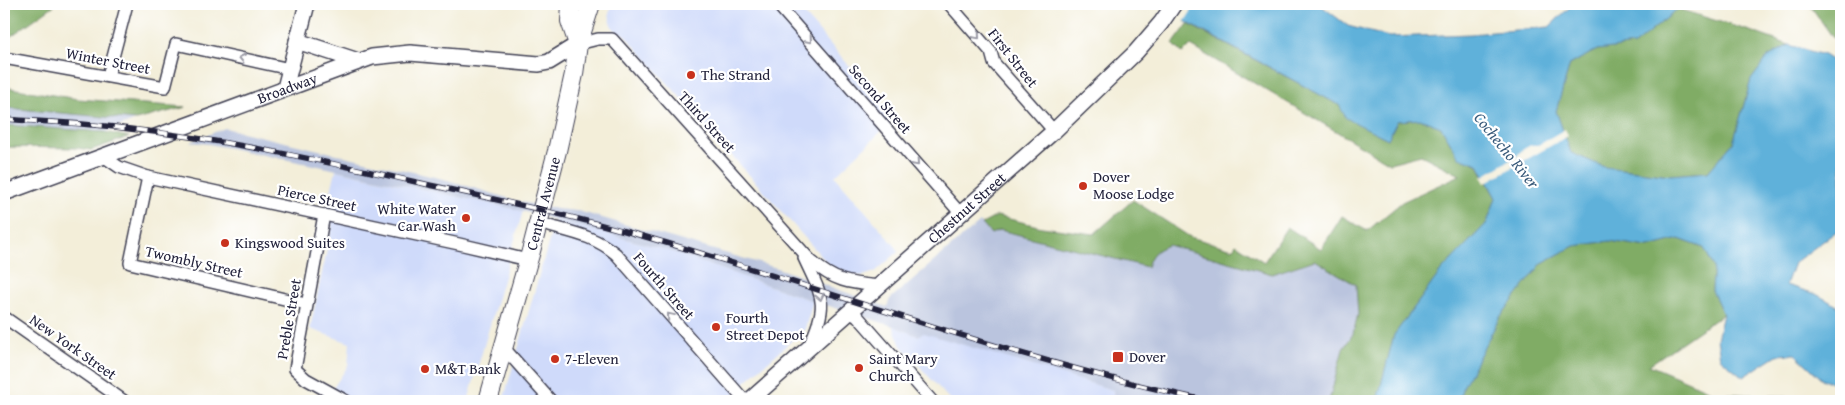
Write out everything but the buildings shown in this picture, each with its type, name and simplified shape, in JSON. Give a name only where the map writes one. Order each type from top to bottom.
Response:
[{"type":"main road","points":[[571,4],[570,22],[578,44]]},
{"type":"main road","name":"Central Avenue","points":[[488,401],[539,223],[574,74],[578,44],[591,4]]},
{"type":"street","points":[[108,76],[127,4]]},
{"type":"street","points":[[285,88],[307,4]]},
{"type":"street","name":"Second Street","points":[[777,4],[961,214]]},
{"type":"street","name":"First Street","points":[[948,4],[991,52],[994,62],[1054,131]]},
{"type":"street","name":"Chestnut Street","points":[[749,401],[1054,131],[1136,52],[1161,23],[1174,4]]},
{"type":"street","name":"Third Street","points":[[578,44],[598,39],[612,39],[801,252],[820,269],[835,278],[849,283],[879,286]]},
{"type":"street","points":[[297,41],[358,61]]},
{"type":"street","name":"Winter Street","points":[[4,58],[165,88],[176,44],[290,68]]},
{"type":"street","name":"Broadway","points":[[4,193],[358,61],[386,54],[410,53],[539,64],[549,62],[578,44]]},
{"type":"street","name":"Pierce Street","points":[[103,156],[119,167],[148,178],[528,260]]},
{"type":"street","name":"Twombly Street","points":[[148,178],[130,263],[306,304]]},
{"type":"street","name":"Preble Street","points":[[324,215],[295,369],[306,379],[346,401]]},
{"type":"street","name":"Fourth Street","points":[[539,223],[591,237],[603,244],[632,270],[745,401]]},
{"type":"street","name":"Third Street","points":[[801,252],[820,291],[822,300],[819,324],[806,351]]},
{"type":"street","points":[[852,310],[932,401]]},
{"type":"street","name":"New York Street","points":[[4,317],[124,401]]},
{"type":"street","points":[[504,347],[551,401]]},
{"type":"shaded area","points":[[613,4],[795,4],[895,118],[835,176],[897,248],[898,252],[875,272],[863,276],[841,273],[829,265],[623,33],[619,35],[611,25],[609,13]]},
{"type":"shaded area","points":[[4,107],[136,120],[105,132],[4,125]]},
{"type":"shaded area","points":[[225,128],[447,180],[521,202],[578,211],[777,268],[887,307],[890,299],[980,222],[991,234],[1000,230],[1147,267],[1151,256],[1157,249],[1168,245],[1272,274],[1315,260],[1356,285],[1358,314],[1353,334],[1343,349],[1329,401],[1114,401],[1113,390],[924,333],[918,336],[664,249],[510,208],[323,167],[209,144],[190,142]]},
{"type":"shaded area","points":[[336,170],[523,211],[468,401],[328,401],[333,388],[348,366],[350,343],[310,329],[332,226],[327,208]]},
{"type":"shaded area","points":[[555,220],[664,249],[813,301],[805,329],[746,381],[728,401],[503,401]]},
{"type":"shaded area","points":[[893,326],[918,336],[924,332],[1113,390],[1114,401],[951,401],[901,346]]},
{"type":"green space","points":[[4,4],[56,4],[4,41]]},
{"type":"green space","points":[[1809,4],[1841,4],[1841,49]]},
{"type":"green space","points":[[1678,9],[1789,45],[1768,57],[1751,80],[1733,143],[1708,172],[1670,175],[1604,167],[1571,153],[1556,111],[1570,64],[1597,50],[1634,45]]},
{"type":"green space","points":[[1188,24],[1339,105],[1347,118],[1388,139],[1397,121],[1420,119],[1441,127],[1459,157],[1477,164],[1496,198],[1487,223],[1441,271],[1394,335],[1377,401],[1329,401],[1343,349],[1353,334],[1358,314],[1356,285],[1315,260],[1272,274],[1168,245],[1154,253],[1147,267],[1000,230],[991,234],[982,224],[997,216],[1042,227],[1094,234],[1133,200],[1190,237],[1233,249],[1236,244],[1264,262],[1287,227],[1321,249],[1342,216],[1367,231],[1402,202],[1460,175],[1421,155],[1390,163],[1191,46],[1182,53],[1173,44]]},
{"type":"green space","points":[[4,87],[78,99],[186,107],[136,120],[8,108],[4,107]]},
{"type":"green space","points":[[4,125],[105,132],[129,137],[91,150],[77,148],[4,147]]},
{"type":"green space","points":[[1679,239],[1704,248],[1714,267],[1712,290],[1723,314],[1649,365],[1715,393],[1841,399],[1841,401],[1459,401],[1462,389],[1500,317],[1542,263],[1574,246],[1610,241],[1648,247]]},
{"type":"water","name":"Cochecho River","points":[[1153,4],[1319,4],[1348,26],[1389,37],[1471,34],[1549,27],[1573,4],[1676,4],[1678,9],[1634,45],[1597,50],[1570,64],[1556,111],[1571,153],[1604,167],[1670,175],[1708,172],[1733,143],[1751,80],[1768,57],[1789,45],[1824,55],[1841,66],[1841,228],[1794,263],[1786,285],[1816,294],[1841,308],[1841,384],[1823,380],[1795,354],[1777,355],[1743,377],[1720,358],[1717,339],[1723,314],[1712,290],[1714,267],[1704,248],[1679,239],[1648,247],[1610,241],[1574,246],[1542,263],[1500,317],[1462,389],[1459,401],[1377,401],[1394,335],[1441,271],[1487,223],[1496,198],[1478,164],[1459,157],[1441,127],[1420,119],[1397,121],[1388,139],[1346,118],[1339,105]]},
{"type":"pier","points":[[1157,4],[1196,4],[1183,24],[1154,7]]},
{"type":"pier","points":[[1565,129],[1568,136],[1485,183],[1482,177],[1517,156],[1522,150],[1531,145],[1538,145]]},
{"type":"railway","points":[[4,119],[107,126],[233,144],[343,166],[531,208],[646,237],[1066,366],[1137,385],[1209,401]]},
{"type":"place","name":"The Strand","points":[[691,75]]},
{"type":"place","name":"Dover Moose Lodge","points":[[1083,186]]},
{"type":"place","name":"White Water Car Wash","points":[[466,218]]},
{"type":"place","name":"Kingswood Suites","points":[[225,243]]},
{"type":"place","name":"Fourth Street Depot","points":[[716,327]]},
{"type":"place","name":"Dover","points":[[1118,357]]},
{"type":"place","name":"7-Eleven","points":[[555,359]]},
{"type":"place","name":"Saint Mary Church","points":[[859,368]]},
{"type":"place","name":"M&T Bank","points":[[425,369]]}]
